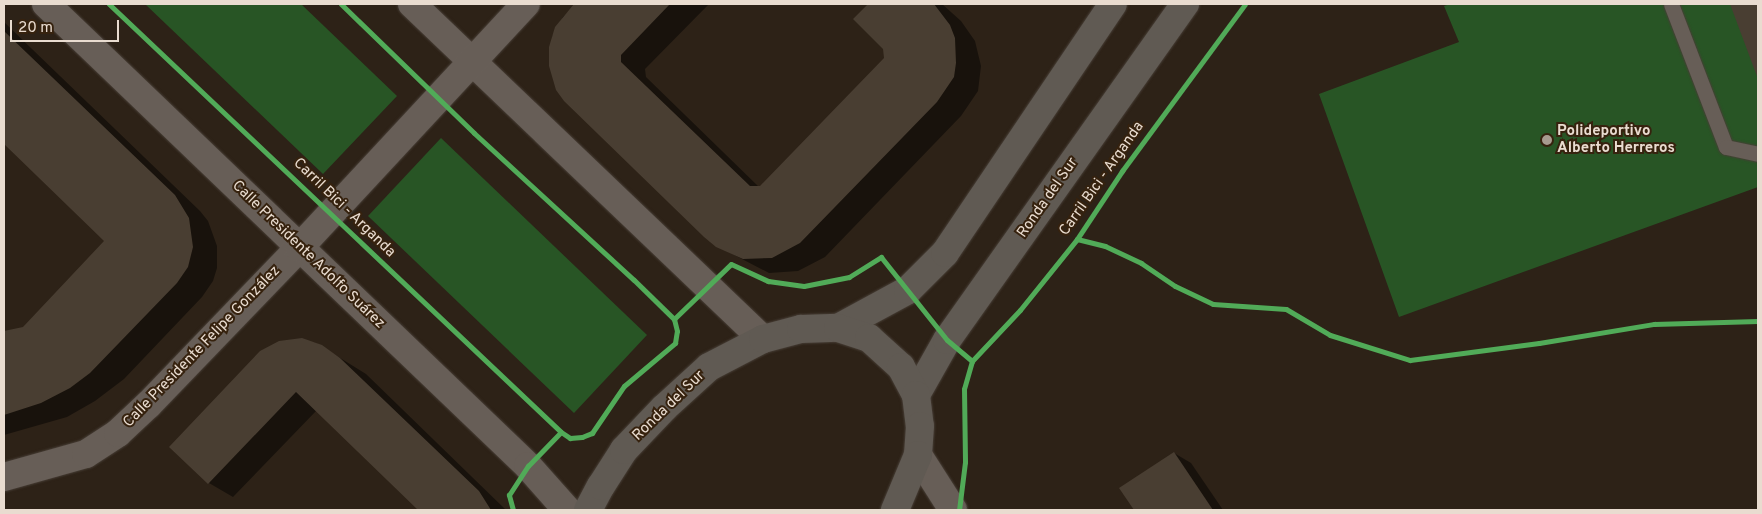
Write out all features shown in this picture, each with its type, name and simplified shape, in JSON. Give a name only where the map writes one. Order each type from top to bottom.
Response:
[{"type":"main road","name":"Ronda del Sur","points":[[838,328],[908,290],[945,253],[1113,4]]},
{"type":"main road","name":"Ronda del Sur","points":[[916,395],[947,340],[1185,4]]},
{"type":"main road","name":"Ronda del Sur","points":[[588,510],[624,450],[664,408],[709,367],[763,339],[801,329],[838,328],[869,338],[901,367],[916,395],[920,426],[918,455],[895,510]]},
{"type":"street","name":"Calle Presidente Adolfo Suárez","points":[[46,4],[528,466],[567,510]]},
{"type":"street","points":[[412,4],[763,339]]},
{"type":"street","name":"Calle Presidente Felipe González","points":[[4,477],[86,454],[118,433],[150,404],[300,248],[526,4]]},
{"type":"street","points":[[918,455],[953,510]]},
{"type":"lane","points":[[1671,4],[1726,147],[1758,154]]},
{"type":"green space","points":[[145,4],[301,4],[397,96],[323,174]]},
{"type":"green space","name":"Polideportivo Alberto Herreros","points":[[1450,4],[1758,4],[1758,187],[1399,317],[1319,94],[1459,42],[1444,6]]},
{"type":"green space","points":[[441,138],[647,335],[574,413],[368,216]]},
{"type":"building","points":[[574,4],[670,4],[621,55],[621,62],[750,186],[760,186],[884,58],[883,49],[853,19],[868,4],[934,4],[950,25],[955,38],[956,63],[954,77],[937,102],[800,243],[772,258],[743,259],[716,247],[704,237],[564,101],[556,90],[549,66],[549,47],[555,27]]},
{"type":"building","points":[[1730,4],[1758,4],[1758,79]]},
{"type":"building","points":[[4,31],[175,195],[189,218],[193,247],[188,267],[177,283],[90,373],[70,388],[41,403],[4,415],[4,331],[23,327],[104,241],[4,144]]},
{"type":"building","points":[[302,338],[322,345],[340,358],[479,491],[491,510],[418,510],[296,392],[208,484],[169,447],[260,351],[279,341]]},
{"type":"building","points":[[1174,452],[1213,510],[1134,510],[1119,488]]},
{"type":"cycle path","name":"Carril Bici - Arganda","points":[[109,4],[561,432]]},
{"type":"cycle path","points":[[341,4],[474,133],[674,319]]},
{"type":"cycle path","name":"Carril Bici - Arganda","points":[[972,361],[1020,310],[1077,239],[1122,171],[1245,4]]},
{"type":"cycle path","name":"Carril Bici - Arganda","points":[[1077,239],[1105,246],[1141,263],[1175,286],[1213,304],[1286,309],[1330,335],[1410,360],[1539,343],[1654,324],[1758,321]]},
{"type":"cycle path","points":[[513,510],[509,495],[528,466],[561,432],[570,438],[582,437],[592,433],[624,386],[675,343],[677,331],[674,319],[731,264],[768,281],[804,286],[849,277],[881,257],[947,340],[972,361],[964,389],[965,462],[959,510]]},
{"type":"place","name":"Polideportivo Alberto Herreros","points":[[1547,140]]}]
